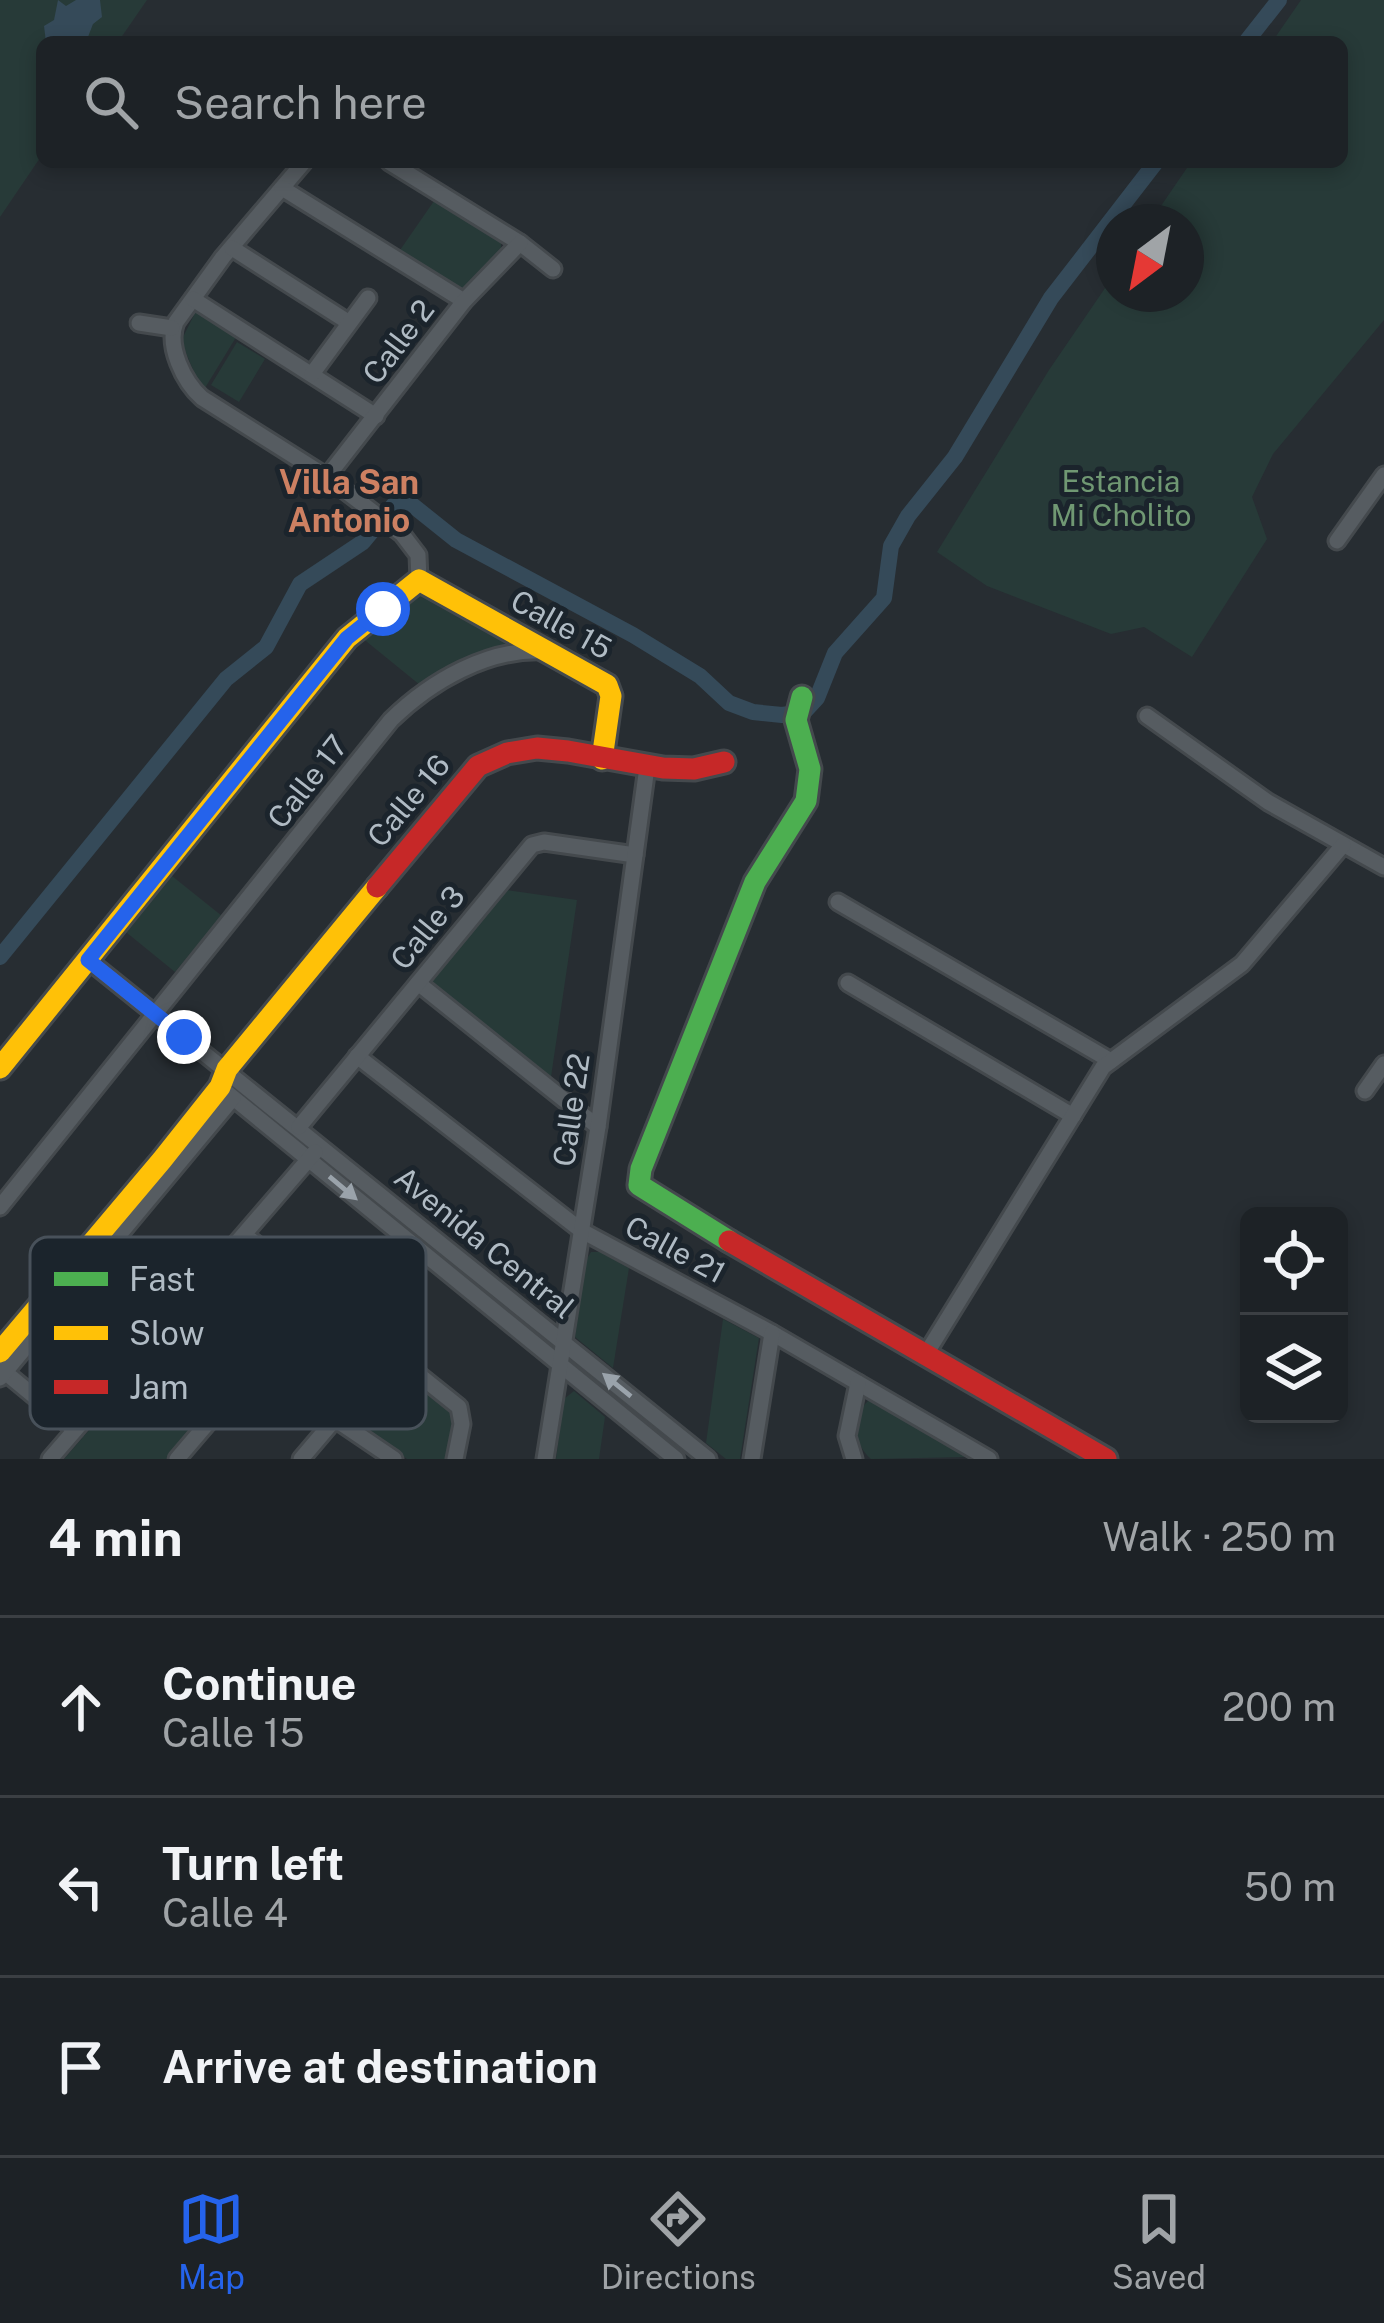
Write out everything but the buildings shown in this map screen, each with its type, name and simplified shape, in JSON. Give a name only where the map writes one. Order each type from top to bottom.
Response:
[{"type":"street","points":[[0,1068],[347,638],[419,580],[416,549],[327,478],[191,388],[174,346],[172,328],[299,168]]},
{"type":"street","points":[[399,168],[553,269]]},
{"type":"street","points":[[282,188],[464,301]]},
{"type":"street","name":"Calle 2","points":[[327,478],[464,301],[520,244]]},
{"type":"street","points":[[232,248],[348,322]]},
{"type":"street","points":[[312,374],[368,298]]},
{"type":"street","points":[[193,299],[376,416]]},
{"type":"street","points":[[139,323],[172,328]]},
{"type":"street","points":[[1337,541],[1384,475]]},
{"type":"street","name":"Calle 15","points":[[419,580],[609,688],[602,759]]},
{"type":"street","name":"Calle 17","points":[[0,1207],[401,710],[442,680],[475,665],[524,652],[548,652]]},
{"type":"street","points":[[798,707],[797,729],[810,752],[811,788],[800,816],[761,870],[719,965],[641,1169],[640,1185],[653,1197],[1106,1459]]},
{"type":"street","points":[[1147,716],[1268,802],[1384,867]]},
{"type":"street","name":"Calle 16","points":[[105,1237],[478,766],[522,749],[647,767],[695,769],[724,762]]},
{"type":"street","name":"Calle 22","points":[[545,1459],[598,1126],[647,767]]},
{"type":"street","name":"Calle 3","points":[[299,1127],[538,842],[635,855]]},
{"type":"street","points":[[926,1354],[1072,1116],[1111,1061],[1242,964],[1343,845]]},
{"type":"street","points":[[838,902],[1111,1061]]},
{"type":"street","points":[[88,960],[157,1015],[227,1084]]},
{"type":"street","points":[[418,983],[598,1126]]},
{"type":"street","points":[[848,983],[1072,1116]]},
{"type":"street","name":"Calle 21","points":[[358,1056],[582,1231],[772,1333],[988,1459]]},
{"type":"street","points":[[1365,1091],[1384,1064]]},
{"type":"street","name":"Avenida Central","points":[[227,1084],[299,1127],[708,1459]]},
{"type":"street","name":"Avenida Central","points":[[227,1084],[404,1237]]},
{"type":"street","points":[[246,1236],[321,1145]]},
{"type":"street","name":"Avenida Central","points":[[426,1255],[676,1459]]},
{"type":"street","name":"Calle 16","points":[[1,1368],[30,1332]]},
{"type":"street","points":[[752,1459],[772,1333]]},
{"type":"street","points":[[1,1368],[30,1392]]},
{"type":"street","points":[[426,1380],[459,1407],[463,1417],[455,1459]]},
{"type":"street","points":[[854,1459],[847,1436],[858,1383]]},
{"type":"street","points":[[177,1459],[203,1429]]},
{"type":"street","points":[[301,1459],[326,1429]]},
{"type":"street","points":[[350,1429],[394,1459]]},
{"type":"street","points":[[50,1459],[76,1430]]},
{"type":"green space","points":[[0,0],[147,0],[122,36],[36,36],[36,164],[0,217]]},
{"type":"green space","name":"Estancia Mi Cholito","points":[[1301,0],[1384,0],[1384,320],[1273,454],[1252,497],[1267,539],[1192,657],[1144,627],[1111,634],[987,586],[937,552],[1096,301],[1096,312],[1204,312],[1204,204],[1162,204],[1187,168],[1348,168],[1348,36],[1276,36]]},
{"type":"green space","points":[[434,201],[501,243],[501,250],[465,288],[458,290],[398,253]]},
{"type":"green space","points":[[197,309],[238,334],[205,388],[181,341]]},
{"type":"green space","points":[[237,342],[265,359],[239,402],[211,385]]},
{"type":"green space","points":[[422,589],[506,640],[504,647],[444,670],[420,685],[361,637]]},
{"type":"green space","points":[[167,872],[222,916],[175,972],[121,928]]},
{"type":"green space","points":[[506,890],[577,900],[551,1077],[431,981]]},
{"type":"green space","points":[[591,1252],[629,1268],[613,1368],[575,1337]]},
{"type":"green space","points":[[723,1319],[759,1338],[740,1459],[726,1459],[706,1443]]},
{"type":"green space","points":[[426,1387],[457,1411],[450,1459],[407,1459],[363,1429],[426,1429]]},
{"type":"green space","points":[[574,1391],[605,1417],[599,1459],[556,1459],[564,1399]]},
{"type":"green space","points":[[869,1400],[967,1457],[871,1459],[856,1430],[859,1414]]},
{"type":"green space","points":[[90,1429],[192,1429],[166,1459],[64,1459]]},
{"type":"water","points":[[58,0],[66,6],[76,0],[100,0],[102,17],[88,36],[45,36],[44,26],[54,20]]},
{"type":"waterway","points":[[1251,36],[1279,0]]},
{"type":"waterway","points":[[0,957],[226,679],[266,647],[300,584],[363,542],[396,502],[411,504],[456,540],[633,635],[700,676],[729,703],[753,712],[804,712],[817,698],[835,653],[884,598],[891,546],[908,516],[955,457],[1051,298],[1151,168]]},
{"type":"traffic: fast","points":[[729,1241],[639,1185],[641,1169],[755,882],[806,801],[810,769],[796,720],[802,697]]},
{"type":"traffic: slow","points":[[0,1068],[347,638],[419,580],[607,685],[611,696],[602,759]]},
{"type":"traffic: slow","points":[[97,1237],[377,887]]},
{"type":"traffic: slow","points":[[0,1352],[30,1316]]},
{"type":"traffic: jam","points":[[377,887],[478,766],[507,753],[537,748],[663,768],[694,769],[724,762]]},
{"type":"traffic: jam","points":[[729,1241],[1106,1459]]},
{"type":"district","name":"Villa San Antonio","points":[[349,501]]},
{"type":"route","points":[[184,1037],[88,960],[347,638],[383,609]]}]
